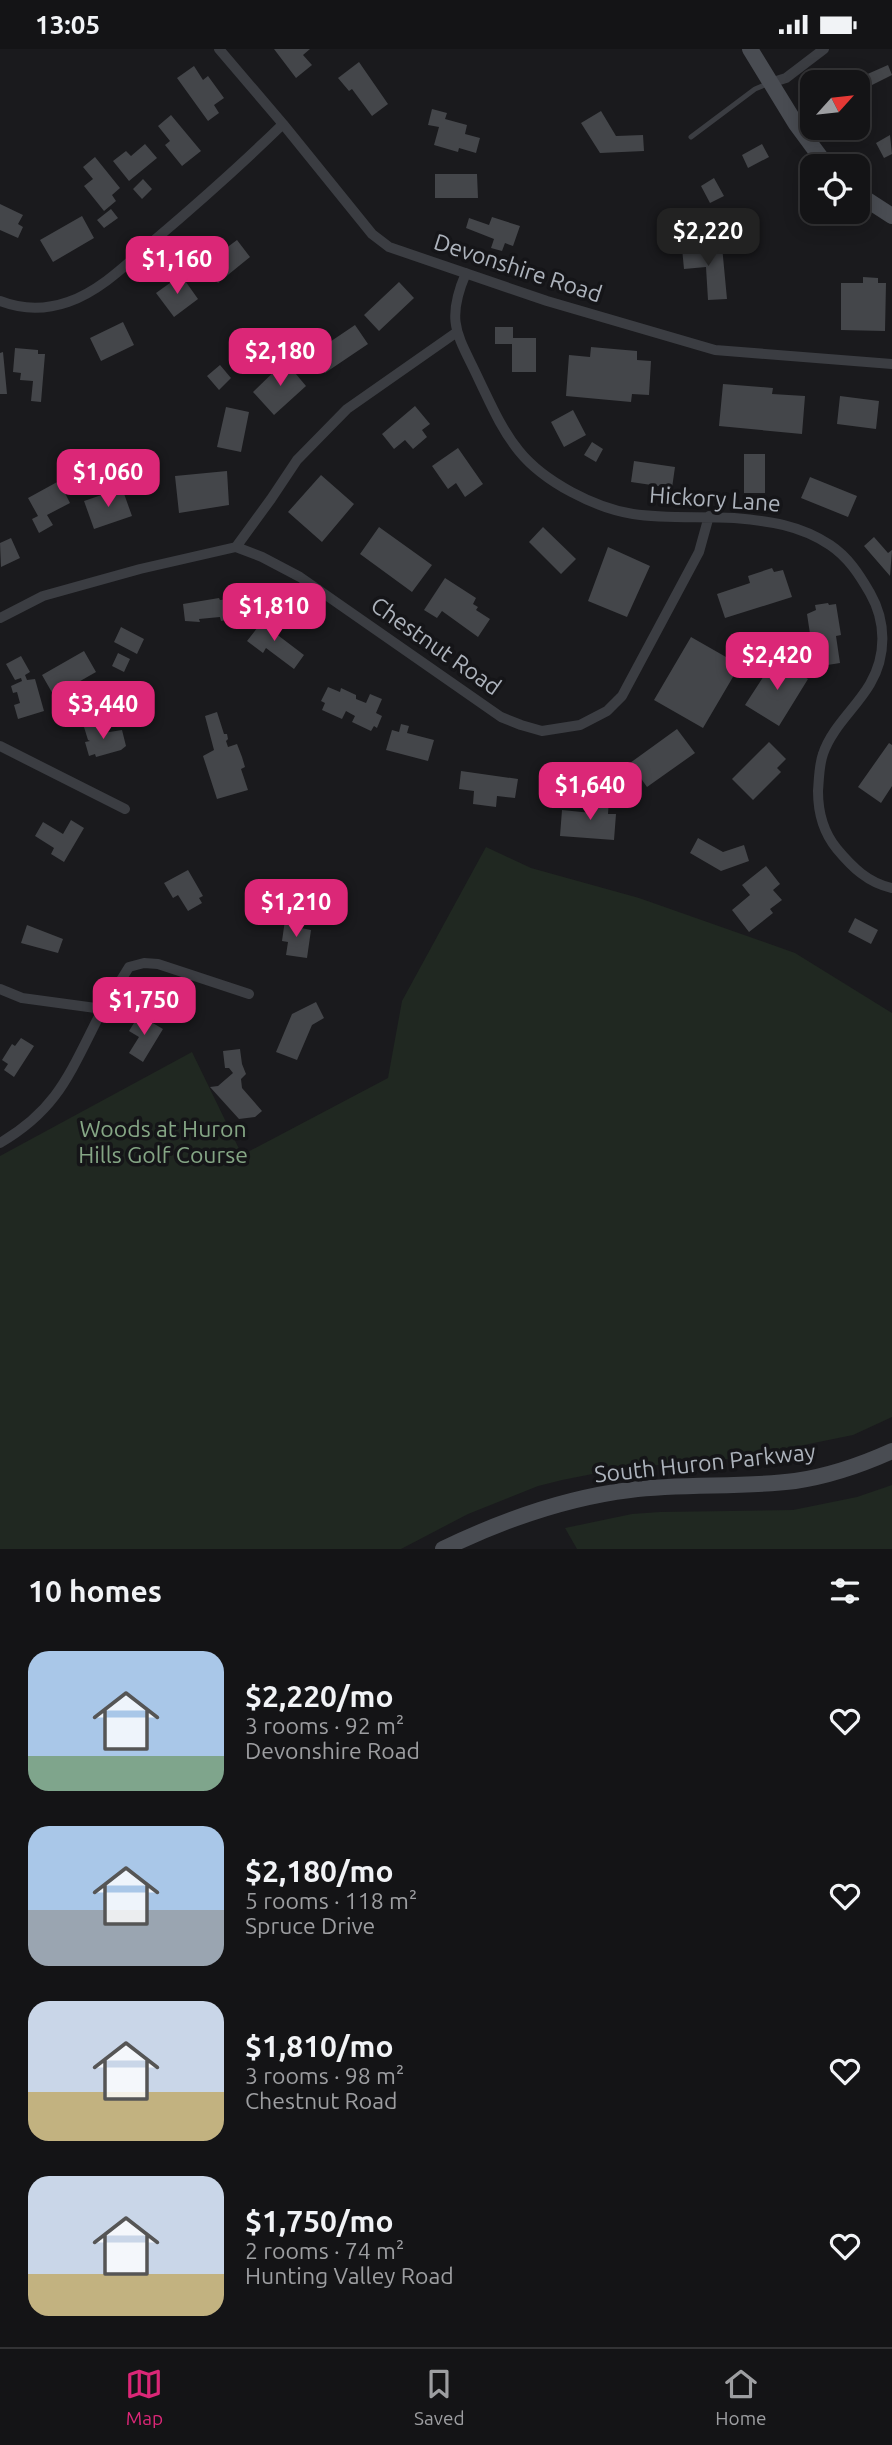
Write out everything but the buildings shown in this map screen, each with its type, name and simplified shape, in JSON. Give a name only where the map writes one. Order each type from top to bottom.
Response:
[{"type":"main road","points":[[750,49],[796,124],[818,154]]},
{"type":"main road","points":[[870,202],[892,216]]},
{"type":"main road","name":"South Huron Parkway","points":[[443,1549],[499,1524],[580,1498],[645,1488],[797,1481],[854,1466],[892,1451]]},
{"type":"street","name":"Devonshire Road","points":[[219,49],[284,124],[364,224],[389,247],[547,301],[715,350],[892,363]]},
{"type":"street","points":[[770,83],[786,78],[824,49]]},
{"type":"street","points":[[0,301],[31,309],[51,307],[71,301],[94,289],[204,198],[284,124]]},
{"type":"street","name":"Hickory Lane","points":[[466,273],[457,293],[453,316],[457,333],[499,422],[521,454],[545,474],[579,497],[609,510],[636,514],[771,521],[805,530],[832,546],[857,569],[875,602],[883,642],[879,663],[870,684],[833,733],[823,754],[818,811],[828,838],[854,870],[892,888]]},
{"type":"street","points":[[0,618],[43,596],[140,569],[236,547],[297,460],[347,409],[457,333]]},
{"type":"street","name":"Chestnut Road","points":[[236,547],[300,577],[501,717],[542,731],[566,729],[593,720],[622,696],[699,551],[709,516]]},
{"type":"street","points":[[0,746],[125,809]]},
{"type":"street","points":[[0,1143],[23,1130],[41,1114],[70,1075],[103,1009],[129,967],[144,963],[158,964],[249,994]]},
{"type":"street","points":[[0,989],[22,998],[103,1009]]},
{"type":"lane","points":[[691,137],[755,89],[770,83]]},
{"type":"green space","name":"Woods at Huron Hills Golf Course","points":[[486,847],[531,868],[639,898],[795,953],[892,1013],[892,1417],[853,1435],[740,1458],[623,1468],[538,1486],[468,1514],[401,1549],[0,1549],[0,1156],[192,1052],[242,1155],[388,1078],[402,1001]]},
{"type":"green space","points":[[892,1485],[892,1549],[577,1549],[565,1528],[632,1514],[793,1510],[857,1497]]}]
